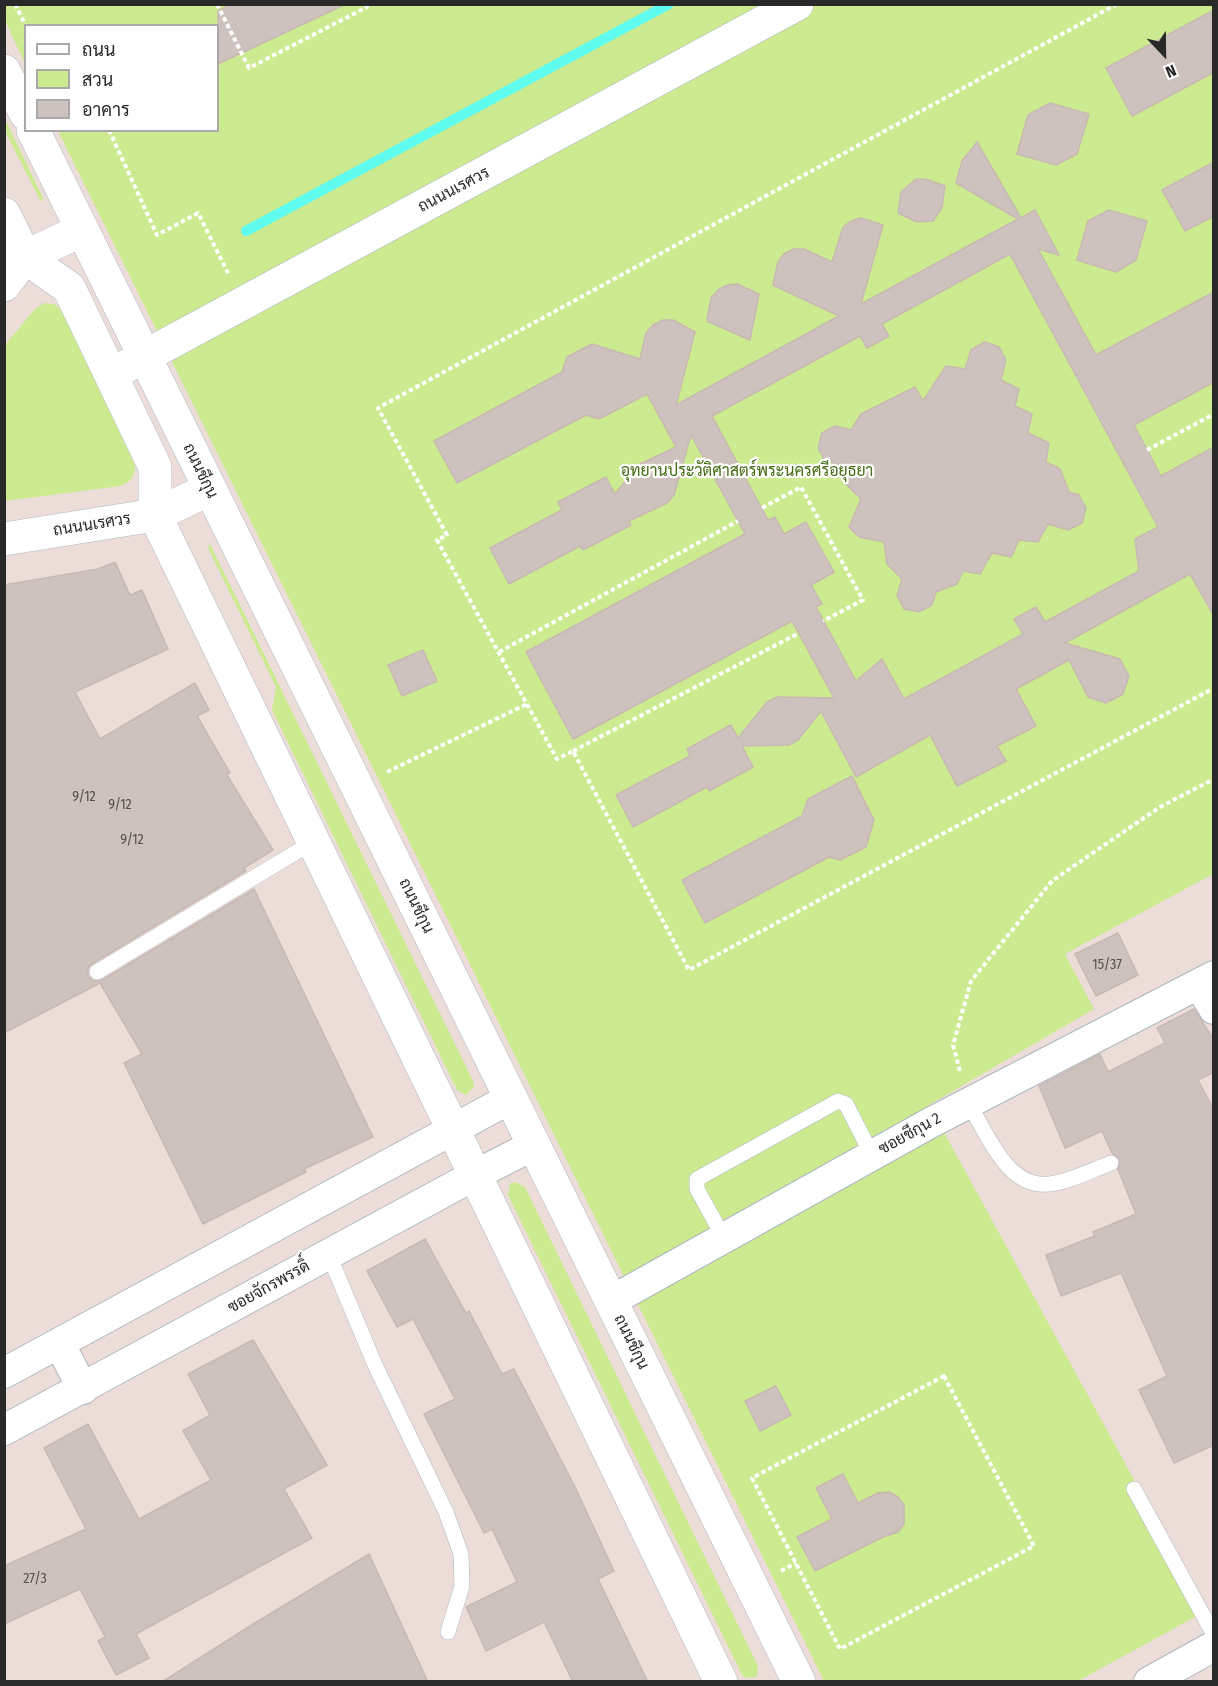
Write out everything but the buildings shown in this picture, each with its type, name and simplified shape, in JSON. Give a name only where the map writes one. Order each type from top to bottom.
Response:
[{"type":"main road","name":"ถนนนเรศวร","points":[[111,375],[796,4]]},
{"type":"main road","points":[[4,71],[24,110]]},
{"type":"main road","name":"ถนนชีกุน","points":[[34,132],[799,1682]]},
{"type":"main road","points":[[4,214],[25,257],[69,288],[155,467],[155,515],[721,1682]]},
{"type":"main road","points":[[4,285],[25,257],[82,231]]},
{"type":"main road","name":"ถนนนเรศวร","points":[[4,539],[155,515],[210,489]]},
{"type":"street","name":"ซอยชีกุน 2","points":[[611,1301],[872,1155],[1206,980]]},
{"type":"street","points":[[1206,980],[1214,1009]]},
{"type":"street","points":[[4,1373],[511,1098]]},
{"type":"street","name":"ซอยจักรพรรดิ์","points":[[4,1430],[534,1145]]},
{"type":"street","points":[[59,1343],[83,1389]]},
{"type":"street","points":[[1149,1682],[1214,1646]]},
{"type":"lane","points":[[97,972],[314,842]]},
{"type":"lane","points":[[724,1238],[697,1189],[697,1179],[838,1101],[846,1104],[872,1155]]},
{"type":"lane","points":[[969,1104],[1011,1172],[1028,1182],[1049,1185],[1111,1163]]},
{"type":"lane","points":[[329,1254],[375,1365],[446,1512],[460,1554],[462,1586],[448,1632]]},
{"type":"lane","points":[[1134,1489],[1214,1635]]},
{"type":"path","points":[[15,4],[25,24]]},
{"type":"path","points":[[217,4],[249,68],[367,7],[365,4]]},
{"type":"path","points":[[799,633],[557,759],[437,540],[447,535],[378,408],[1117,4]]},
{"type":"path","points":[[110,132],[157,235],[198,213],[243,304]]},
{"type":"path","points":[[1147,450],[1214,414]]},
{"type":"path","points":[[762,508],[801,486],[863,600],[823,621]]},
{"type":"path","points":[[499,652],[738,521]]},
{"type":"path","points":[[573,751],[689,970],[1214,688]]},
{"type":"path","points":[[356,786],[527,704]]},
{"type":"path","points":[[969,1104],[953,1045],[971,981],[1052,880],[1160,807],[1214,779]]},
{"type":"path","points":[[944,1376],[1034,1546],[840,1649],[752,1478],[944,1376]]},
{"type":"green space","name":"อุทยานประวัติศาสตร์พระนครศรีอยุธยา","points":[[5,4],[1213,5],[1213,874],[1065,954],[1094,1009],[929,1105],[1206,1611],[1078,1681],[824,1681],[58,132],[219,132],[219,24],[24,24],[24,62],[5,20]]},
{"type":"green space","points":[[5,119],[43,198],[41,202],[5,131]]},
{"type":"green space","points":[[44,303],[54,304],[62,310],[135,465],[134,473],[130,481],[120,486],[5,501],[5,345],[34,310]]},
{"type":"green space","points":[[210,544],[473,1081],[474,1087],[466,1095],[457,1090],[272,710],[276,687],[208,548]]},
{"type":"green space","points":[[515,1182],[525,1187],[758,1666],[757,1677],[746,1678],[742,1675],[508,1195],[510,1184]]},
{"type":"waterway","points":[[246,231],[669,4]]}]
